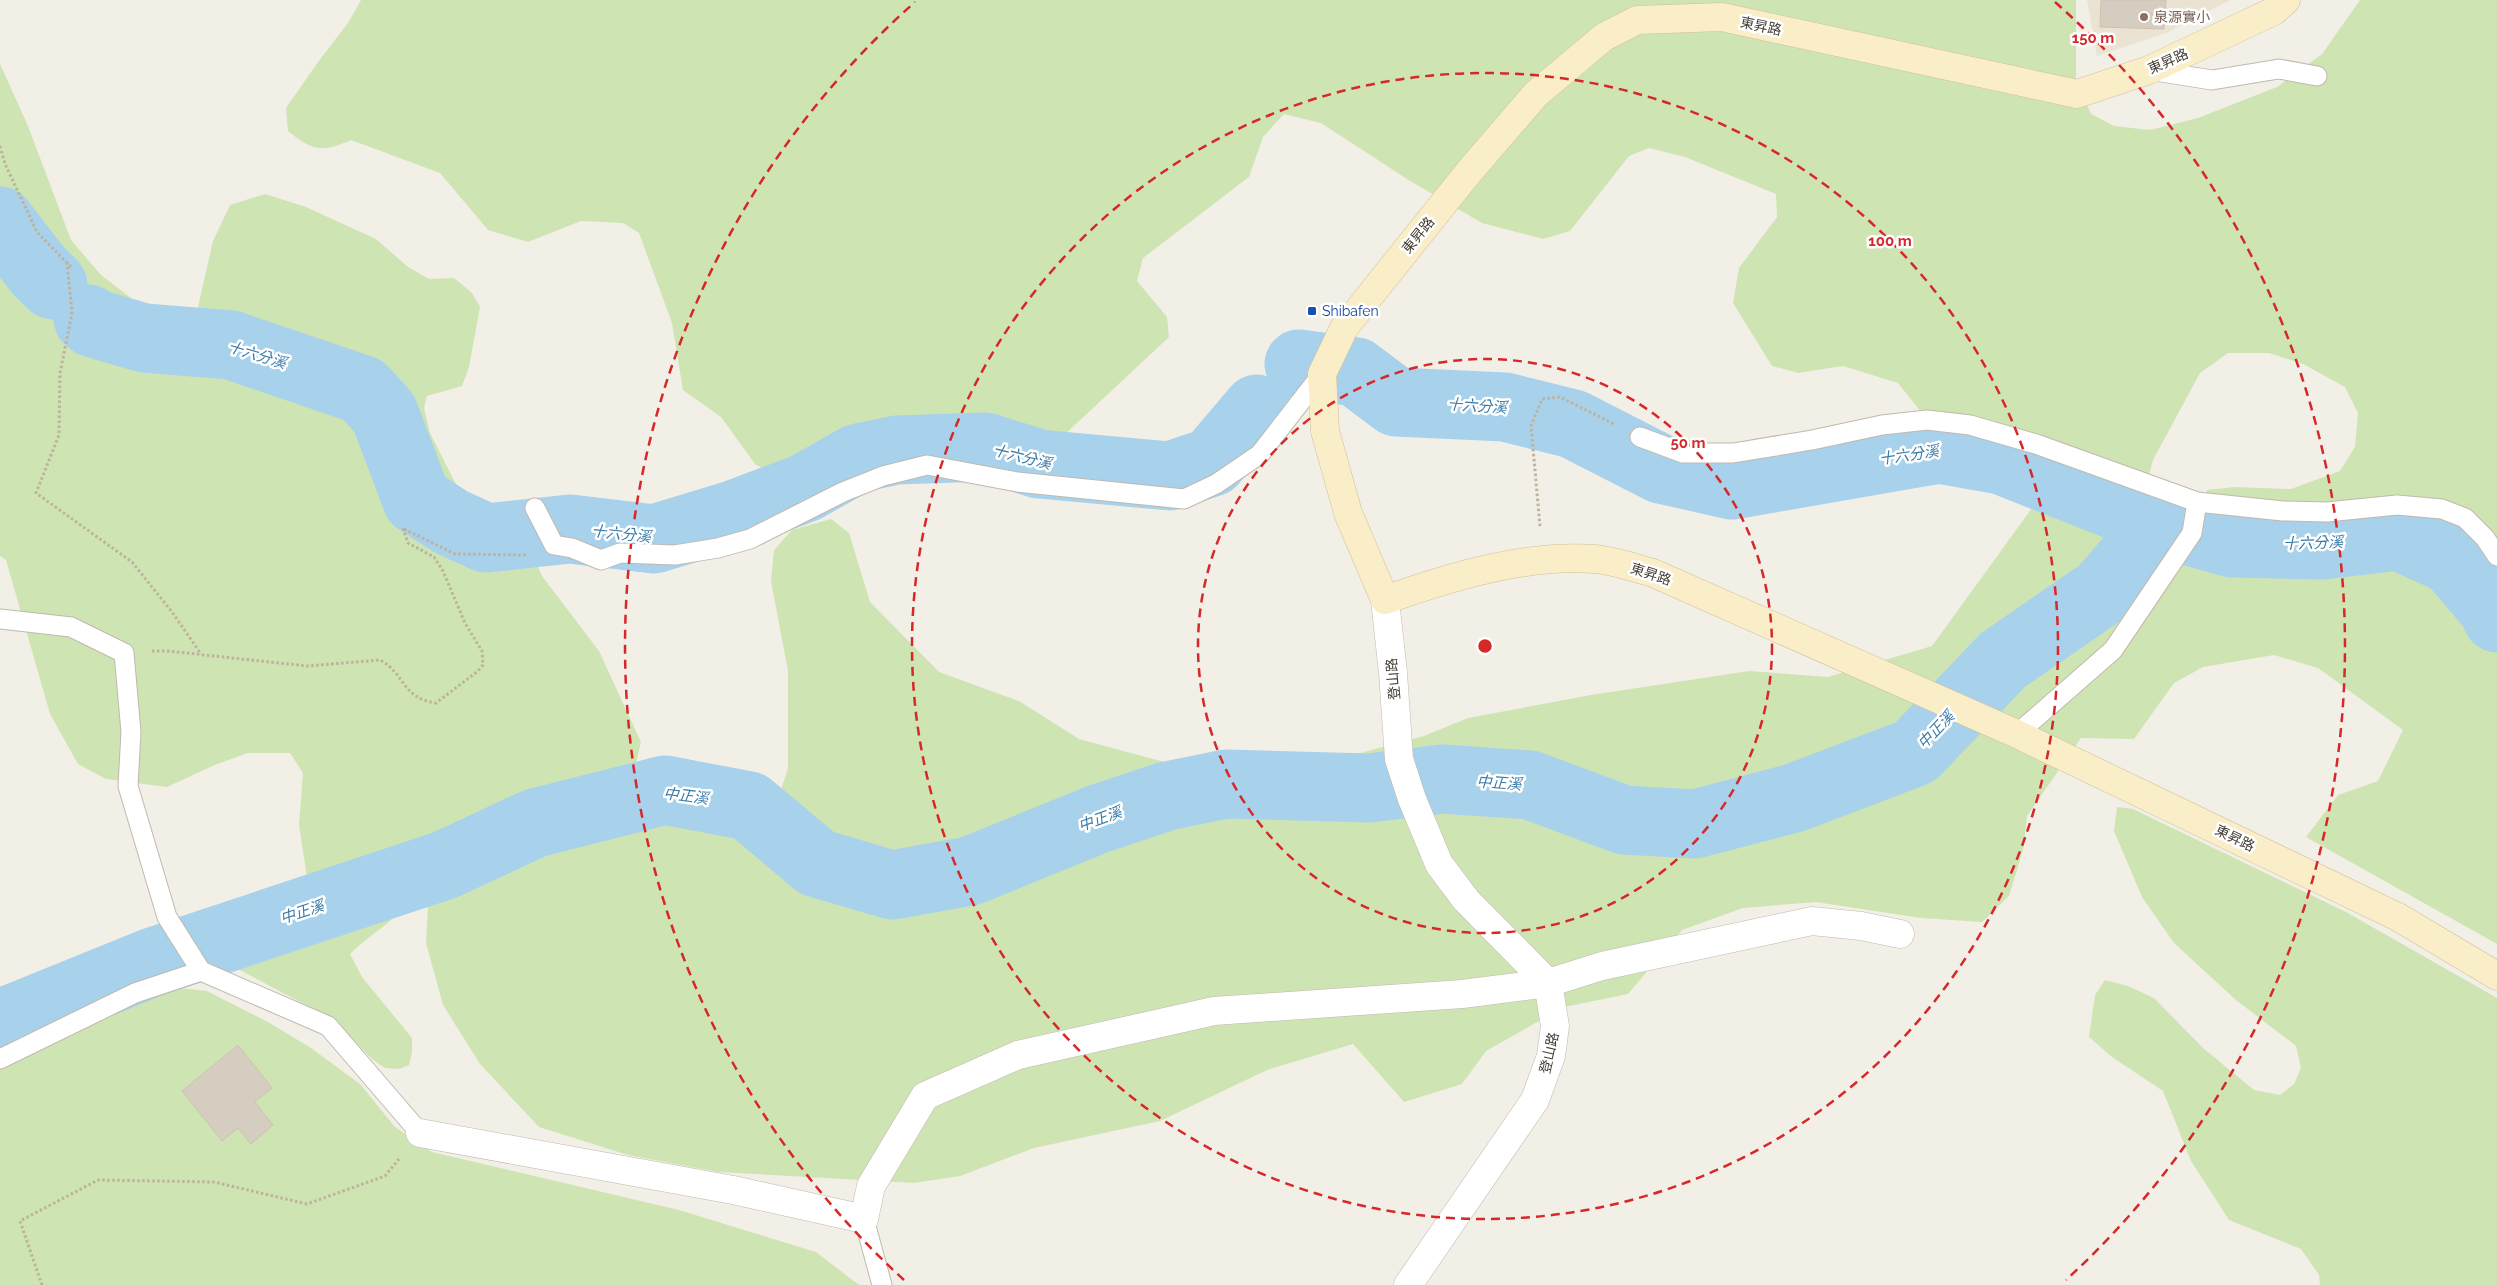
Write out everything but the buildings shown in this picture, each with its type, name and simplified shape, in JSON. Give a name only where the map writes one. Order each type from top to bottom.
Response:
[{"type":"street","name":"東昇路","points":[[1322,374],[1344,328],[1468,173],[1536,94],[1604,37],[1637,20],[1722,17],[2077,94],[2149,70],[2274,11],[2286,0]]},
{"type":"street","points":[[1322,374],[1325,431],[1348,513],[1386,600]]},
{"type":"street","name":"東昇路","points":[[1386,600],[1440,581],[1542,559],[1595,559],[1653,572],[1927,692],[1966,713],[2018,734],[2398,917],[2497,976]]},
{"type":"street","name":"登山路","points":[[1386,600],[1399,759],[1412,799],[1439,864],[1444,871],[1466,900],[1548,983],[1555,1026],[1551,1056],[1535,1100],[1408,1285]]},
{"type":"street","points":[[420,1133],[733,1190],[864,1219],[871,1186],[925,1096],[1018,1055],[1214,1011],[1462,994],[1548,983],[1602,966],[1812,921],[1861,926],[1900,934]]},
{"type":"lane","points":[[2149,70],[2212,80],[2279,69],[2317,76]]},
{"type":"lane","points":[[535,508],[554,545],[572,548],[601,560],[620,553],[675,555],[718,548],[750,539],[842,492],[882,476],[927,465],[1017,482],[1184,499],[1216,484],[1260,454],[1322,374]]},
{"type":"lane","points":[[1640,437],[1683,453],[1733,453],[1812,440],[1882,425],[1927,420],[1961,424],[2036,444],[2197,502],[2283,511],[2327,512],[2397,505],[2442,509],[2465,518],[2485,538],[2497,556]]},
{"type":"lane","points":[[2018,734],[2113,650],[2192,533],[2197,502]]},
{"type":"lane","points":[[0,619],[71,627],[124,653],[131,732],[128,786],[167,917],[202,972],[328,1026],[420,1133]]},
{"type":"lane","points":[[0,1059],[135,993],[202,972]]},
{"type":"lane","points":[[864,1219],[882,1285]]},
{"type":"path","points":[[0,146],[4,164],[37,232],[71,267]]},
{"type":"path","points":[[67,263],[72,313],[60,373],[59,435],[36,494],[132,562],[172,612],[201,654]]},
{"type":"path","points":[[1542,559],[1532,426],[1542,399],[1560,397],[1640,437]]},
{"type":"path","points":[[124,653],[168,651],[307,666],[380,660],[387,664],[412,695],[425,702],[436,703],[478,671],[483,665],[482,651],[464,623],[443,571],[434,557],[408,543],[403,528],[455,554],[529,555],[554,545]]},
{"type":"path","points":[[42,1285],[20,1221],[98,1180],[214,1182],[308,1204],[385,1176],[420,1133]]},
{"type":"shaded area","name":"泉源實小","points":[[2087,0],[2231,0],[2166,33],[2097,56]]},
{"type":"green space","points":[[361,0],[2076,0],[2076,80],[2091,114],[2114,126],[2150,130],[2198,118],[2277,87],[2322,54],[2360,0],[2497,0],[2497,944],[2306,837],[2338,795],[2378,781],[2403,730],[2318,668],[2274,655],[2203,667],[2174,683],[2134,739],[2081,738],[2027,816],[2023,850],[2009,896],[1982,922],[1921,918],[1816,902],[1743,908],[1682,930],[1628,994],[1564,1007],[1486,1051],[1462,1084],[1404,1102],[1353,1044],[1267,1070],[1160,1121],[1034,1148],[960,1176],[914,1183],[718,1172],[628,1155],[539,1127],[480,1064],[443,1005],[426,943],[428,908],[425,901],[418,898],[350,954],[362,977],[412,1038],[412,1052],[409,1065],[399,1069],[385,1068],[373,1060],[334,1020],[238,969],[225,948],[313,917],[299,825],[303,773],[290,753],[248,753],[217,764],[167,787],[106,779],[78,764],[50,714],[6,560],[0,556],[0,64],[28,126],[71,240],[101,275],[153,315],[187,327],[198,307],[213,241],[230,205],[265,194],[306,207],[376,239],[408,267],[429,279],[454,278],[472,293],[480,307],[469,367],[462,386],[427,396],[424,408],[430,433],[465,502],[494,516],[518,519],[542,576],[599,651],[641,742],[632,781],[701,768],[753,795],[779,796],[788,768],[788,671],[771,581],[774,550],[792,530],[831,519],[849,533],[870,602],[939,672],[1019,701],[1079,739],[1168,763],[1319,764],[1424,736],[1468,718],[1591,695],[1749,671],[1828,677],[1932,646],[2045,490],[1929,422],[1898,383],[1843,366],[1798,373],[1772,366],[1733,303],[1739,268],[1777,217],[1776,194],[1685,157],[1649,148],[1629,156],[1570,231],[1543,239],[1482,223],[1407,179],[1321,123],[1284,114],[1263,137],[1249,177],[1143,258],[1137,281],[1167,317],[1169,337],[1061,438],[1040,441],[980,432],[861,433],[771,473],[755,464],[721,417],[683,390],[672,323],[639,233],[623,223],[581,221],[528,242],[488,230],[440,173],[351,140],[332,147],[318,148],[304,143],[288,131],[286,108],[348,23]],"holes":[[[2228,353],[2269,353],[2303,364],[2345,387],[2358,413],[2355,447],[2340,471],[2291,489],[2235,487],[2207,490],[2199,518],[2142,501],[2153,460],[2200,373]]]},
{"type":"green space","points":[[2117,807],[2133,809],[2346,912],[2497,998],[2497,1285],[2320,1285],[2319,1275],[2301,1249],[2229,1220],[2191,1161],[2163,1091],[2112,1057],[2089,1037],[2095,995],[2105,980],[2128,986],[2154,998],[2203,1048],[2254,1090],[2280,1095],[2294,1084],[2301,1068],[2296,1046],[2236,1000],[2174,943],[2142,897],[2114,831]]},
{"type":"green space","points":[[180,988],[207,991],[268,1022],[311,1048],[360,1084],[395,1127],[432,1152],[679,1210],[816,1252],[859,1285],[0,1285],[0,1069],[75,1029]]},
{"type":"waterway","name":"十六分溪","points":[[0,221],[37,269],[53,285]]},
{"type":"waterway","name":"十六分溪","points":[[88,319],[93,323],[144,338],[231,345],[363,390],[384,413],[417,500],[451,522],[486,538],[570,529],[654,539],[733,515],[805,488],[858,458],[897,450],[985,447],[1039,464],[1170,476],[1212,462],[1257,409]]},
{"type":"waterway","name":"十六分溪","points":[[1299,364],[1356,372],[1396,402],[1505,407],[1573,424],[1661,469],[1732,485],[1939,449],[2001,460],[2161,523],[2232,543],[2322,545],[2399,536],[2452,560],[2493,608],[2497,618]]},
{"type":"waterway","name":"中正溪","points":[[0,1024],[153,962],[445,865],[535,823],[665,790],[749,806],[817,863],[892,885],[970,871],[1098,819],[1167,796],[1226,784],[1369,788],[1442,779],[1530,785],[1624,820],[1695,824],[1794,798],[1915,752],[2003,660],[2103,591],[2161,523]]},
{"type":"place","name":"泉源實小","points":[[2144,17]]},
{"type":"place","name":"Shibafen","points":[[1312,311]]}]
